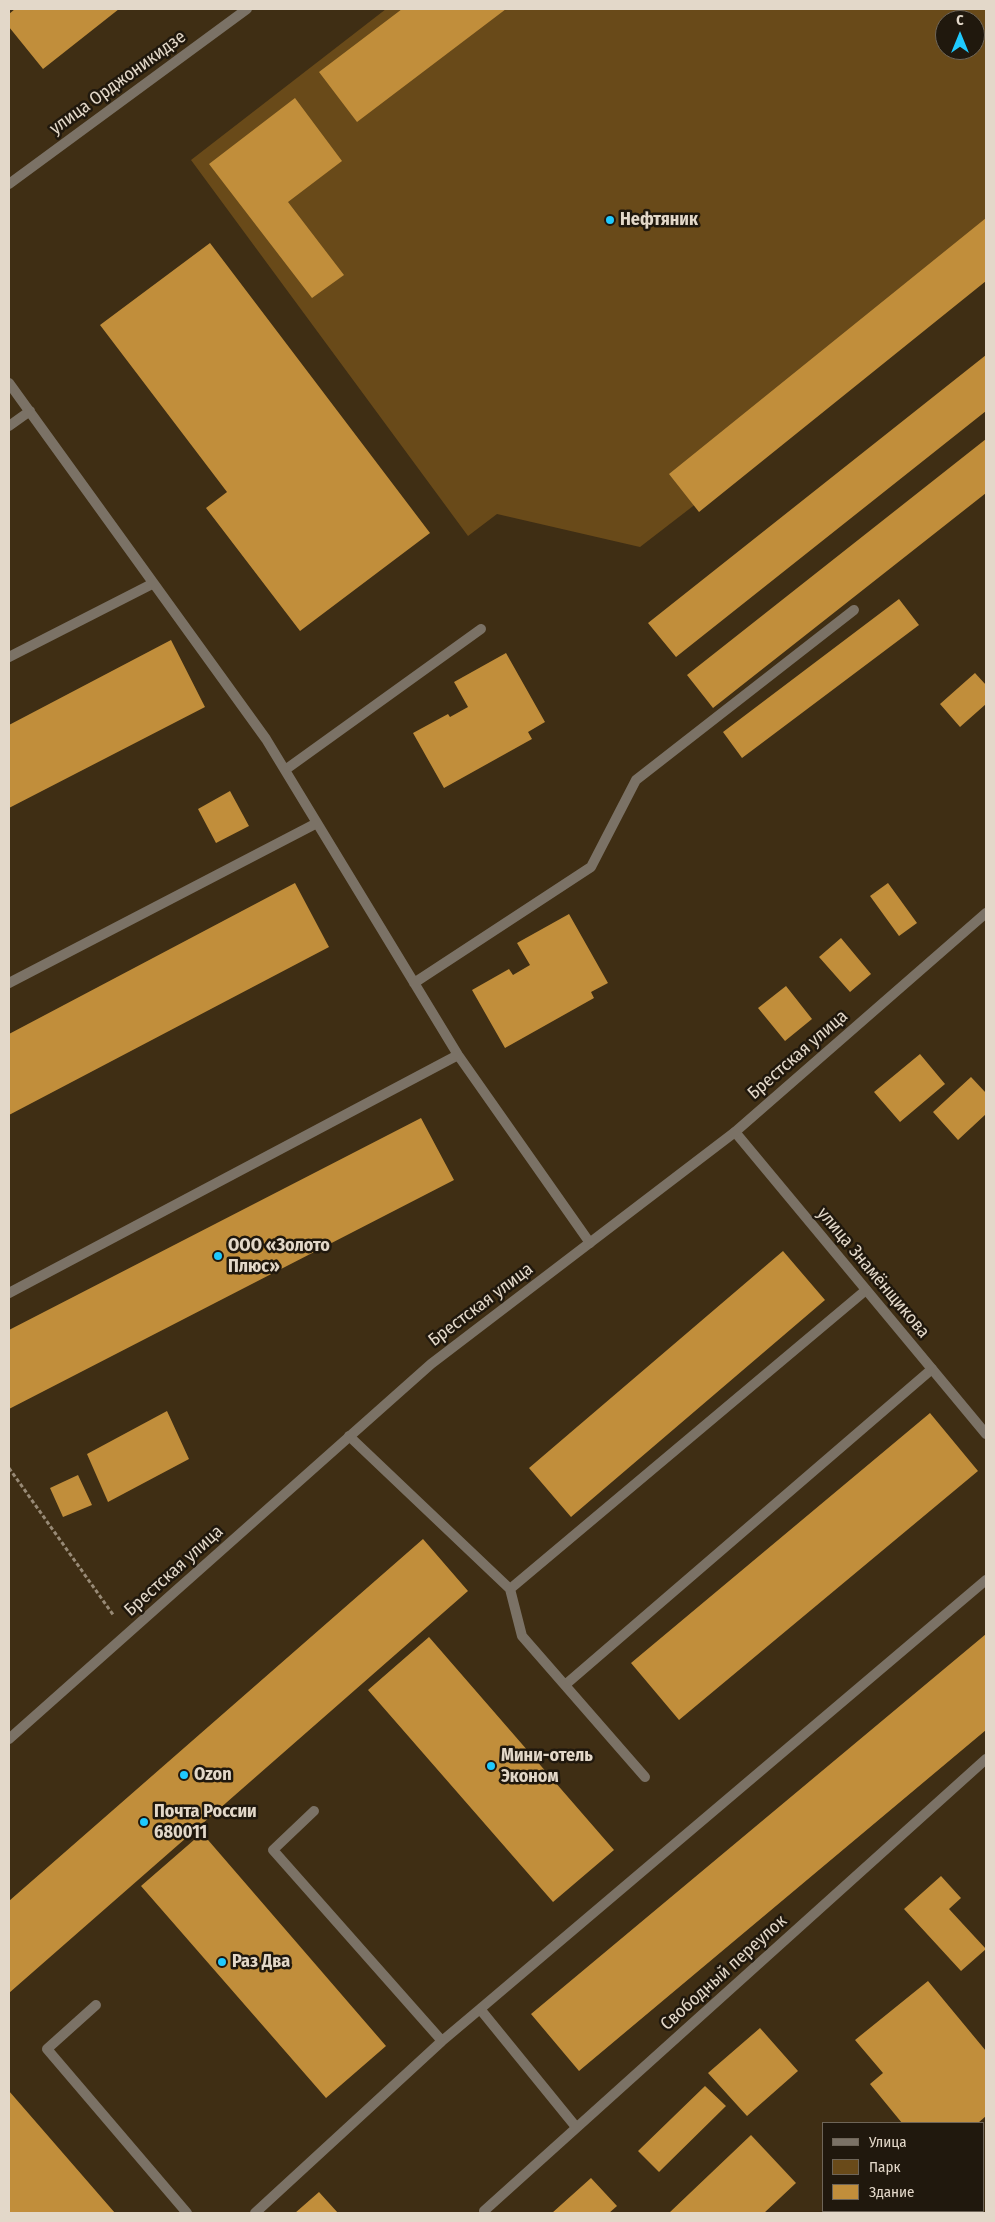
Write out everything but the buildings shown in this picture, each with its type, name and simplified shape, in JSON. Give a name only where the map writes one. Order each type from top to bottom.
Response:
[{"type":"street","name":"улица Орджоникидзе","points":[[9,184],[246,9]]},
{"type":"street","points":[[9,383],[152,584],[266,739],[458,1055],[590,1243]]},
{"type":"street","points":[[9,426],[30,411]]},
{"type":"street","points":[[9,657],[152,584]]},
{"type":"street","points":[[414,983],[591,867],[636,780],[854,610]]},
{"type":"street","points":[[285,770],[481,629]]},
{"type":"street","points":[[9,983],[317,823]]},
{"type":"street","name":"Брестская улица","points":[[9,1739],[431,1364],[735,1132],[986,913]]},
{"type":"street","points":[[9,1293],[458,1055]]},
{"type":"street","name":"улица Знамёнщикова","points":[[735,1132],[986,1434]]},
{"type":"street","points":[[510,1589],[866,1290]]},
{"type":"street","points":[[564,1685],[932,1369]]},
{"type":"street","points":[[349,1436],[510,1589],[522,1636],[645,1776]]},
{"type":"street","points":[[255,2213],[442,2041],[986,1580]]},
{"type":"street","name":"Свободный переулок","points":[[485,2212],[576,2127],[986,1759]]},
{"type":"street","points":[[314,1811],[273,1850],[442,2041]]},
{"type":"street","points":[[96,2005],[47,2049],[187,2213]]},
{"type":"street","points":[[480,2009],[576,2127]]},
{"type":"path","points":[[9,1468],[127,1634]]},
{"type":"green space","name":"Нефтяник","points":[[386,9],[986,9],[986,280],[640,547],[497,514],[468,536],[191,160]]},
{"type":"place","name":"Нефтяник","points":[[610,220]]},
{"type":"place","name":"ООО «Золото Плюс»","points":[[218,1256]]},
{"type":"place","name":"Мини-отель Эконом","points":[[491,1766]]},
{"type":"place","name":"Ozon","points":[[184,1775]]},
{"type":"place","name":"Почта России 680011","points":[[144,1822]]},
{"type":"place","name":"Раз Два","points":[[222,1962]]}]
